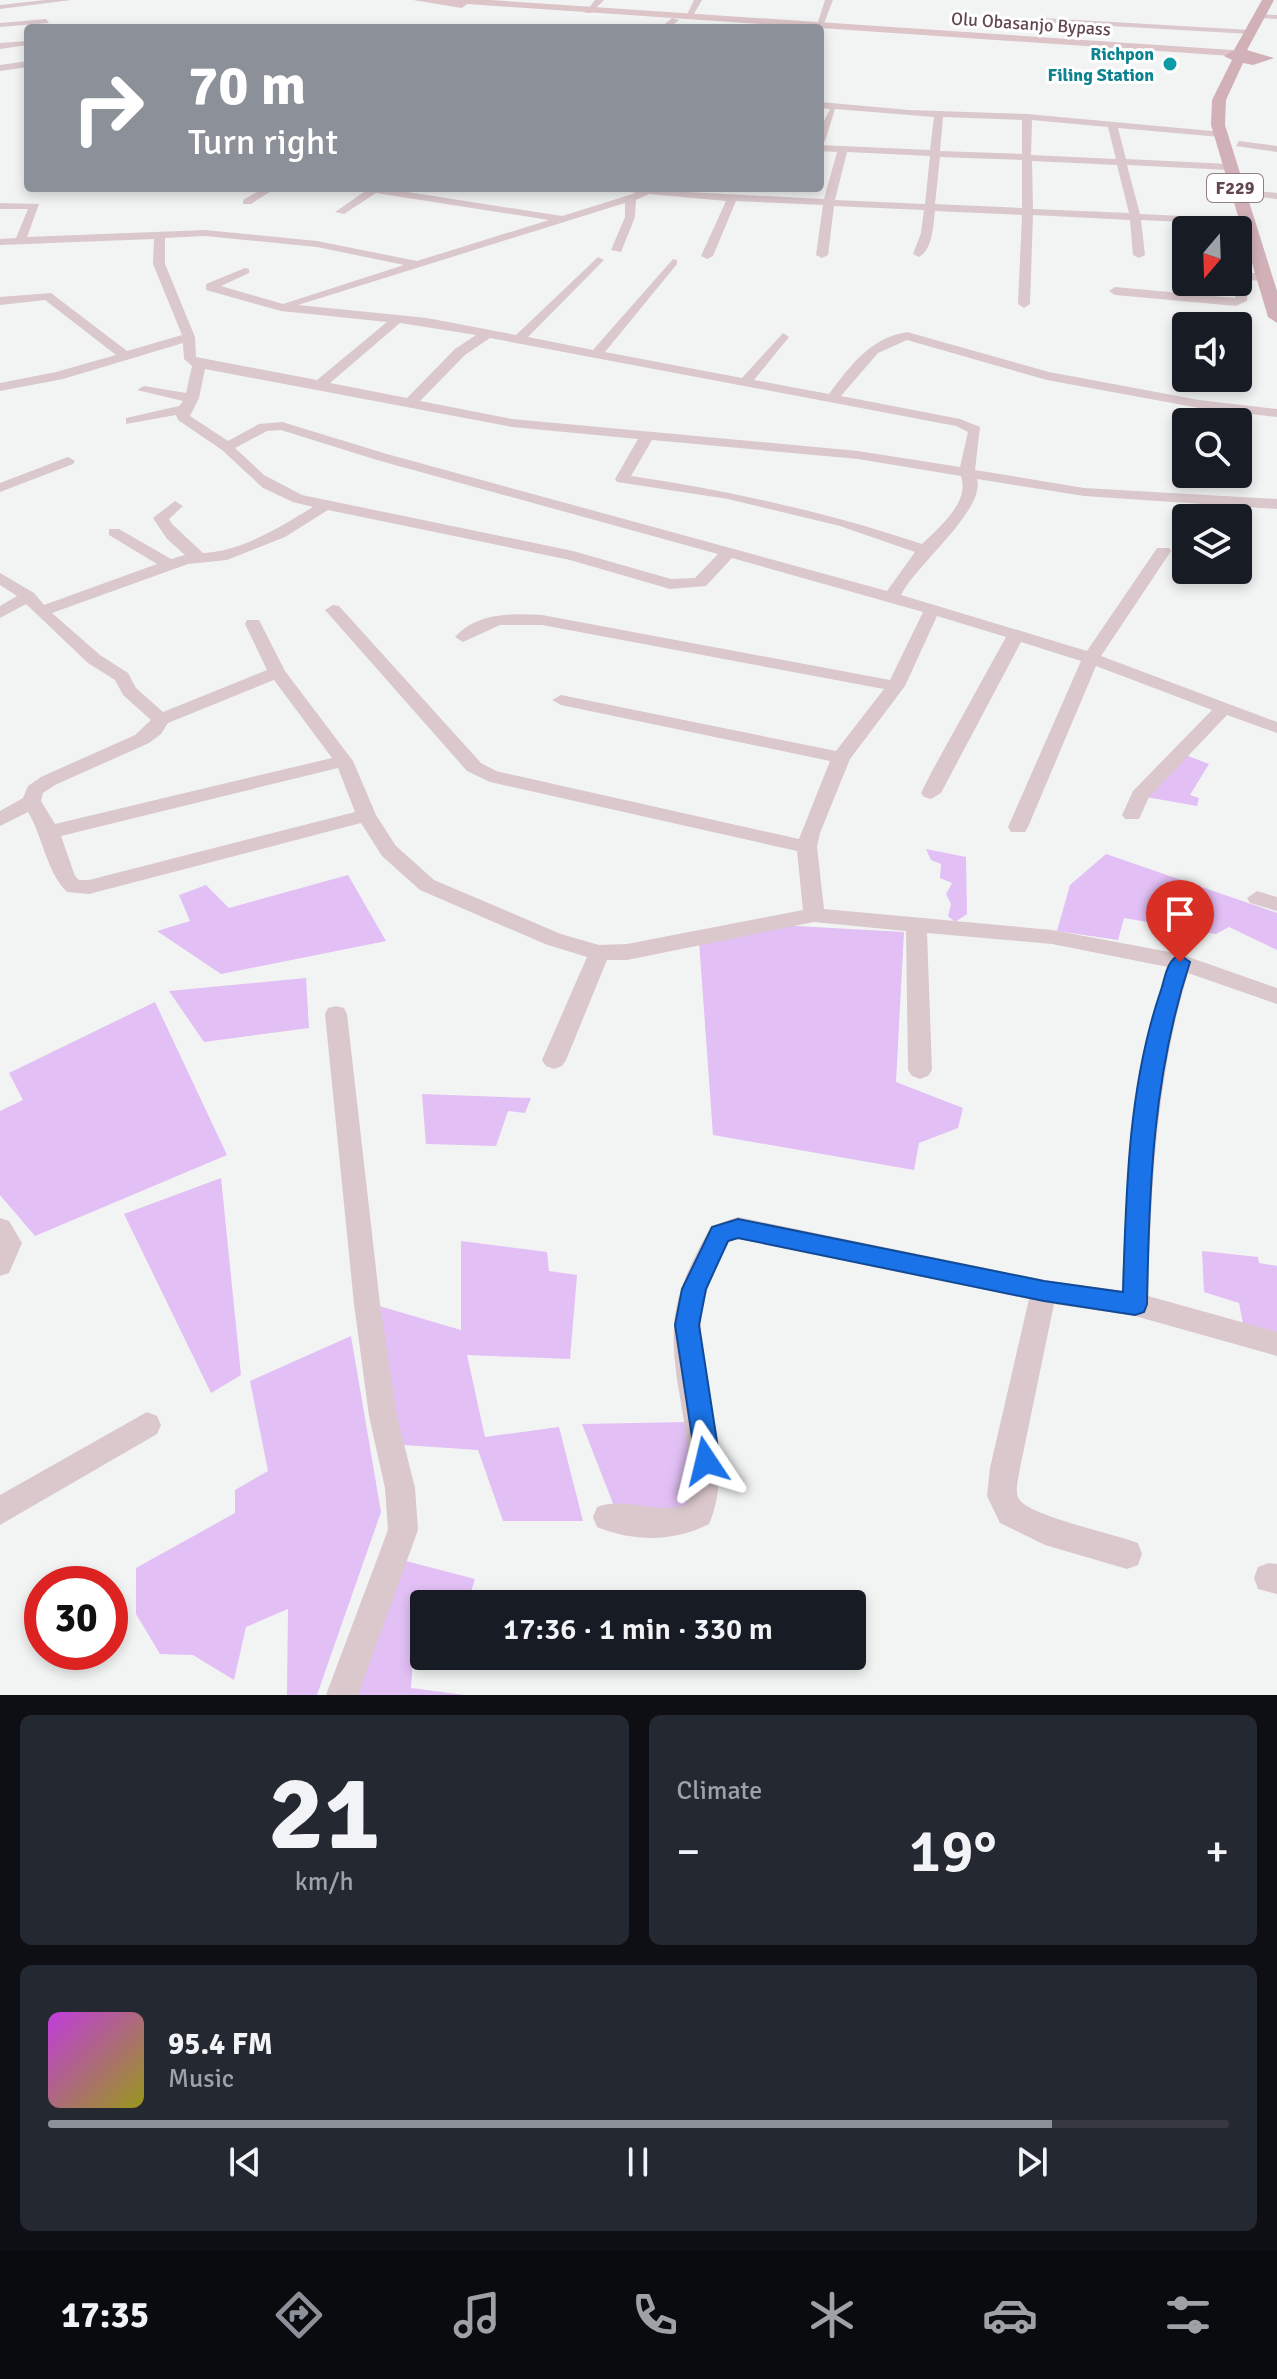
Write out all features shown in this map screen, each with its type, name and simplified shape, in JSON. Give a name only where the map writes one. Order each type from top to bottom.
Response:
[{"type":"main road","points":[[418,0],[738,24]]},
{"type":"main road","points":[[445,0],[772,24]]},
{"type":"main road","name":"F229","points":[[1267,0],[1268,17]]},
{"type":"main road","name":"F229","points":[[1254,187],[1239,144],[1233,111],[1250,57],[1277,2]]},
{"type":"main road","name":"F229","points":[[1243,216],[1220,134],[1219,100],[1250,57],[1250,32],[1268,17]]},
{"type":"main road","points":[[824,28],[1250,57]]},
{"type":"main road","points":[[1252,227],[1256,230],[1269,271],[1277,317]]},
{"type":"street","points":[[0,7],[67,0]]},
{"type":"street","points":[[588,11],[600,0]]},
{"type":"street","points":[[688,17],[698,0]]},
{"type":"street","points":[[821,24],[829,0]]},
{"type":"street","points":[[670,24],[675,20]]},
{"type":"street","points":[[1044,20],[1250,32]]},
{"type":"street","points":[[0,25],[46,21]]},
{"type":"street","points":[[0,46],[24,43]]},
{"type":"street","points":[[0,68],[24,65]]},
{"type":"street","points":[[824,105],[1027,117],[1220,134]]},
{"type":"street","points":[[824,131],[832,111]]},
{"type":"street","points":[[919,254],[927,233],[927,207],[939,114]]},
{"type":"street","points":[[1024,304],[1030,261],[1026,212],[1027,117]]},
{"type":"street","points":[[1112,124],[1135,217],[1139,255]]},
{"type":"street","points":[[1239,144],[1277,149]]},
{"type":"street","points":[[824,148],[1229,167]]},
{"type":"street","points":[[822,255],[829,202],[843,149]]},
{"type":"street","points":[[1254,187],[1277,196]]},
{"type":"street","points":[[247,202],[264,192]]},
{"type":"street","points":[[340,212],[370,192]]},
{"type":"street","points":[[393,192],[566,220]]},
{"type":"street","points":[[641,192],[1172,219]]},
{"type":"street","points":[[281,307],[651,192]]},
{"type":"street","points":[[460,203],[472,195]]},
{"type":"street","points":[[707,256],[732,198]]},
{"type":"street","points":[[617,250],[630,217],[631,199]]},
{"type":"street","points":[[0,206],[35,206],[20,241]]},
{"type":"street","points":[[0,242],[205,233],[317,244],[417,264]]},
{"type":"street","points":[[160,234],[159,264],[189,337],[190,359],[199,364],[321,384],[512,423],[858,455],[1084,492],[1277,504]]},
{"type":"street","points":[[520,338],[598,260]]},
{"type":"street","points":[[597,353],[673,262]]},
{"type":"street","points":[[245,271],[210,287],[281,307],[397,319],[520,338],[960,423],[975,430],[966,471],[972,482],[966,500],[900,576],[892,597]]},
{"type":"street","points":[[1115,291],[1236,302],[1241,301],[1242,276],[1270,277]]},
{"type":"street","points":[[0,301],[47,296],[110,342],[124,356]]},
{"type":"street","points":[[321,384],[397,319]]},
{"type":"street","points":[[409,404],[449,362],[488,333]]},
{"type":"street","points":[[832,399],[868,355],[889,340],[907,336],[1047,376],[1199,404],[1277,413]]},
{"type":"street","points":[[0,387],[58,376],[189,337]]},
{"type":"street","points":[[744,383],[783,337]]},
{"type":"street","points":[[199,364],[183,417],[227,447],[238,462],[275,491],[324,506],[586,559],[670,584],[700,583],[727,554]]},
{"type":"street","points":[[144,390],[188,404]]},
{"type":"street","points":[[131,421],[188,404]]},
{"type":"street","points":[[227,447],[264,427],[282,426],[727,554],[892,597],[1091,658],[1277,728]]},
{"type":"street","points":[[647,436],[622,479],[728,495],[812,515],[922,549]]},
{"type":"street","points":[[0,488],[68,461]]},
{"type":"street","points":[[175,506],[161,518],[164,525],[180,543],[201,559]]},
{"type":"street","points":[[41,612],[170,565],[221,557],[280,534],[324,506]]},
{"type":"street","points":[[114,532],[170,565]]},
{"type":"street","points":[[1018,827],[1091,658],[1163,551]]},
{"type":"street","points":[[0,578],[28,596],[41,612],[94,659],[122,677],[129,691],[161,719]]},
{"type":"street","points":[[0,613],[28,596]]},
{"type":"street","points":[[333,610],[474,767],[490,776],[807,847]]},
{"type":"street","points":[[814,915],[807,847],[841,758],[896,686],[932,610]]},
{"type":"street","points":[[463,637],[480,624],[501,618],[542,620],[896,686]]},
{"type":"street","points":[[253,624],[277,672],[344,761],[366,815],[389,851],[427,885],[553,939],[599,953],[627,952],[814,915],[1052,937],[1180,962],[1277,996]]},
{"type":"street","points":[[931,793],[956,737],[993,681],[1016,635]]},
{"type":"street","points":[[0,820],[31,801],[35,790],[48,781],[142,739],[155,730],[161,719],[277,672]]},
{"type":"street","points":[[561,700],[841,758]]},
{"type":"street","points":[[1132,815],[1140,795],[1224,708]]},
{"type":"street","points":[[50,832],[344,761]]},
{"type":"street","points":[[31,801],[50,832],[66,879],[74,887],[89,887],[366,815]]},
{"type":"street","points":[[916,925],[920,1070]]},
{"type":"street","points":[[554,1060],[599,953]]},
{"type":"street","points":[[1135,1304],[1138,1189],[1146,1101],[1162,1017],[1180,962]]},
{"type":"street","points":[[336,1014],[367,1304],[383,1416],[400,1488],[403,1530],[342,1695]]},
{"type":"street","points":[[608,1517],[652,1525],[684,1523],[699,1514],[706,1488],[706,1461],[687,1325],[694,1289],[720,1234],[738,1228],[1044,1291],[1135,1304],[1277,1344]]},
{"type":"street","points":[[0,1229],[9,1243],[0,1265]]},
{"type":"street","points":[[1044,1291],[1014,1416],[1002,1496],[1010,1513],[1045,1530],[1127,1554]]},
{"type":"street","points":[[0,1511],[147,1425]]},
{"type":"shaded area","points":[[1183,754],[1209,764],[1190,795],[1199,798],[1197,806],[1146,797]]},
{"type":"shaded area","points":[[926,849],[966,857],[967,914],[955,922],[948,916],[951,904],[946,894],[952,883],[940,878],[941,864],[931,860]]},
{"type":"shaded area","points":[[1106,854],[1277,913],[1277,950],[1229,927],[1216,934],[1124,918],[1118,940],[1057,931],[1070,885]]},
{"type":"shaded area","points":[[348,875],[386,941],[221,974],[157,931],[190,921],[179,895],[206,885],[229,908]]},
{"type":"shaded area","points":[[778,925],[904,932],[896,1082],[963,1108],[958,1128],[919,1143],[914,1170],[713,1135],[699,941]]},
{"type":"shaded area","points":[[306,978],[309,1028],[204,1042],[169,991]]},
{"type":"shaded area","points":[[155,1002],[227,1155],[35,1236],[0,1195],[0,1111],[23,1100],[9,1073]]},
{"type":"shaded area","points":[[422,1094],[531,1098],[525,1113],[508,1111],[496,1146],[426,1144]]},
{"type":"shaded area","points":[[221,1178],[241,1375],[211,1393],[124,1214]]},
{"type":"shaded area","points":[[461,1241],[547,1252],[549,1271],[577,1275],[570,1359],[467,1355],[485,1437],[559,1427],[583,1521],[503,1521],[478,1450],[390,1444],[369,1303],[461,1330]]},
{"type":"shaded area","points":[[1202,1251],[1258,1257],[1259,1263],[1277,1266],[1277,1332],[1243,1323],[1239,1303],[1204,1292]]},
{"type":"shaded area","points":[[351,1336],[381,1512],[317,1695],[287,1695],[288,1609],[246,1627],[234,1680],[193,1655],[160,1654],[136,1614],[136,1568],[235,1513],[235,1490],[268,1471],[250,1381]]},
{"type":"shaded area","points":[[688,1422],[693,1507],[664,1517],[614,1506],[582,1424]]},
{"type":"shaded area","points":[[398,1559],[475,1579],[471,1590],[410,1590],[411,1688],[465,1695],[349,1695]]},
{"type":"place","name":"Richpon Filing Station","points":[[1170,64]]},
{"type":"route","points":[[706,1461],[688,1350],[687,1325],[694,1289],[720,1234],[738,1228],[1044,1291],[1135,1304],[1138,1189],[1146,1101],[1162,1017],[1180,962]]}]
